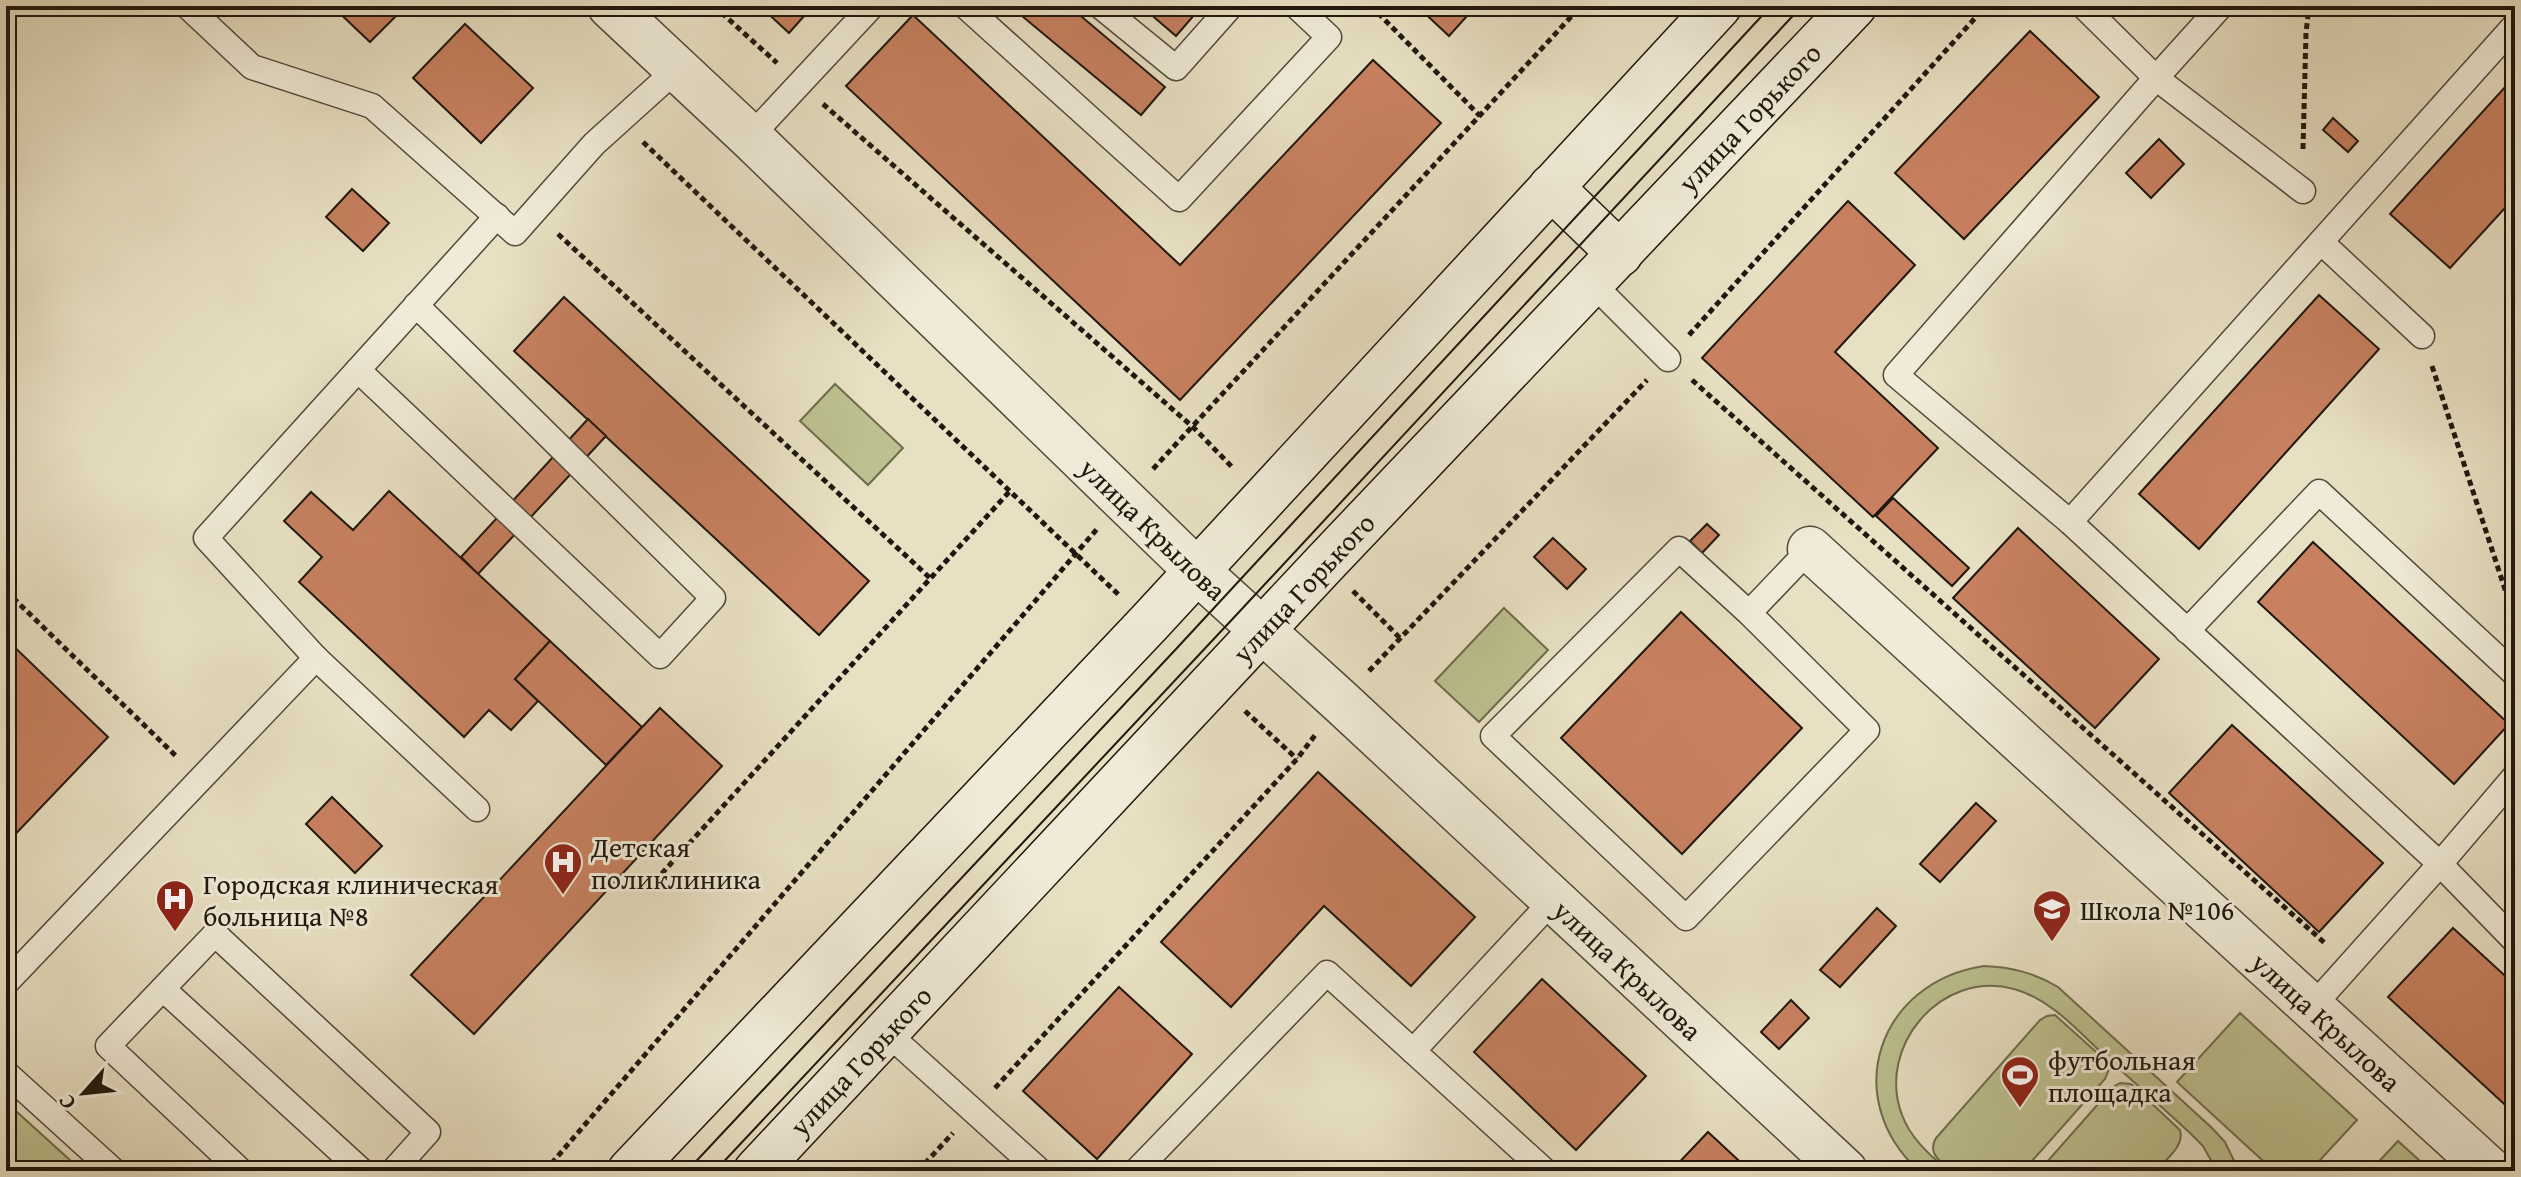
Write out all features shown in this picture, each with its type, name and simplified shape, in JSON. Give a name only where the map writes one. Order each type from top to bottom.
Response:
[{"type":"main road","name":"улица Крылова","points":[[610,6],[750,137],[1197,571],[1845,1171]]},
{"type":"main road","points":[[630,1171],[1149,623],[1719,6]]},
{"type":"main road","name":"улица Горького","points":[[756,1171],[1325,563],[1854,6]]},
{"type":"main road","points":[[1551,187],[1606,269]]},
{"type":"main road","name":"улица Крылова","points":[[1810,549],[2491,1171]]},
{"type":"lane","points":[[187,6],[252,67],[372,106],[515,233],[594,144],[677,69]]},
{"type":"lane","points":[[750,137],[872,6]]},
{"type":"lane","points":[[965,6],[1179,199],[1329,37],[1296,6]]},
{"type":"lane","points":[[1100,6],[1176,68],[1231,6]]},
{"type":"lane","points":[[2083,6],[2156,78],[2303,191]]},
{"type":"lane","points":[[2221,6],[1896,375],[2070,522],[2440,864],[2515,941]]},
{"type":"lane","points":[[2070,522],[2515,25]]},
{"type":"lane","points":[[477,809],[316,658],[206,538],[497,216]]},
{"type":"lane","points":[[2321,242],[2422,336]]},
{"type":"lane","points":[[1606,269],[1668,359]]},
{"type":"lane","points":[[358,370],[660,656],[713,598],[416,305]]},
{"type":"lane","points":[[2187,631],[2319,492],[2515,674]]},
{"type":"lane","points":[[1679,549],[1749,613],[1867,730],[1686,918],[1493,736],[1679,549]]},
{"type":"lane","points":[[1749,613],[1810,549]]},
{"type":"lane","points":[[6,983],[316,658]]},
{"type":"lane","points":[[2312,1007],[2515,776]]},
{"type":"lane","points":[[1413,1051],[1553,900]]},
{"type":"lane","points":[[241,1171],[108,1046],[215,934],[428,1132],[393,1171]]},
{"type":"lane","points":[[1136,1171],[1327,973],[1545,1171]]},
{"type":"lane","points":[[163,989],[362,1171]]},
{"type":"lane","points":[[886,1032],[1040,1171]]},
{"type":"lane","points":[[6,1073],[114,1171]]},
{"type":"path","points":[[714,6],[799,84],[1194,428],[1264,499]]},
{"type":"path","points":[[1371,6],[1480,116]]},
{"type":"path","points":[[545,1171],[1074,555],[1581,6]]},
{"type":"path","points":[[918,1171],[1297,759],[1341,702],[1668,359],[1986,6]]},
{"type":"path","points":[[2303,191],[2309,6]]},
{"type":"path","points":[[620,120],[1074,555],[1149,623]]},
{"type":"path","points":[[534,211],[930,578]]},
{"type":"path","points":[[2422,336],[2515,620]]},
{"type":"path","points":[[1668,359],[2349,964]]},
{"type":"path","points":[[655,881],[1009,492]]},
{"type":"path","points":[[1325,563],[1400,638]]},
{"type":"path","points":[[6,591],[201,780]]},
{"type":"path","points":[[1214,682],[1297,759]]},
{"type":"green space","points":[[835,384],[903,448],[868,485],[800,421]]},
{"type":"green space","points":[[1504,608],[1548,650],[1479,722],[1435,681]]},
{"type":"green space","points":[[1984,966],[2022,972],[2058,987],[2212,1128],[2225,1142],[2239,1171],[2217,1171],[2203,1146],[2191,1134],[2052,1008],[2014,989],[1987,986],[1962,991],[1940,1002],[1921,1019],[1907,1040],[1898,1064],[1896,1089],[1906,1124],[1928,1153],[1948,1171],[1919,1171],[1894,1142],[1880,1110],[1876,1078],[1882,1047],[1896,1019],[1918,995],[1947,976]]},
{"type":"green space","points":[[2240,1013],[2357,1120],[2310,1171],[2274,1171],[2177,1082]]},
{"type":"green space","name":"футбольная площадка","points":[[2055,1015],[2104,1059],[2109,1069],[2105,1079],[2023,1171],[1951,1171],[1934,1152],[1936,1138],[2040,1020]]},
{"type":"green space","points":[[2120,1083],[2131,1084],[2180,1130],[2180,1141],[2169,1157],[2156,1171],[2039,1171],[2113,1087]]},
{"type":"green space","points":[[6,1102],[82,1171],[6,1171]]},
{"type":"green space","points":[[2398,1141],[2431,1171],[2370,1171]]},
{"type":"building","points":[[332,6],[390,6],[398,14],[370,42]]},
{"type":"building","points":[[760,6],[813,6],[789,33]]},
{"type":"building","points":[[1010,6],[1069,6],[1165,87],[1141,115]]},
{"type":"building","points":[[1141,6],[1202,6],[1176,36]]},
{"type":"building","points":[[1417,6],[1476,6],[1449,36]]},
{"type":"building","points":[[913,15],[1180,265],[1373,60],[1441,123],[1180,400],[846,86]]},
{"type":"building","points":[[465,24],[533,88],[481,143],[413,78]]},
{"type":"building","points":[[2030,31],[2099,97],[1964,239],[1895,173]]},
{"type":"building","points":[[2515,76],[2515,197],[2450,268],[2390,214]]},
{"type":"building","points":[[2333,118],[2358,141],[2348,152],[2323,130]]},
{"type":"building","points":[[2159,139],[2184,164],[2151,198],[2126,173]]},
{"type":"building","points":[[352,189],[389,223],[363,251],[326,217]]},
{"type":"building","points":[[1848,201],[1915,265],[1835,352],[1938,448],[1873,517],[1702,358]]},
{"type":"building","points":[[2319,295],[2379,349],[2199,549],[2139,494]]},
{"type":"building","points":[[564,297],[869,581],[819,635],[514,351]]},
{"type":"building","points":[[588,419],[606,436],[478,574],[461,557]]},
{"type":"building","points":[[389,491],[550,641],[515,679],[538,701],[511,730],[489,710],[464,737],[299,582],[322,557],[284,521],[311,492],[353,530]]},
{"type":"building","points":[[1893,498],[1969,568],[1952,586],[1876,516]]},
{"type":"building","points":[[1707,524],[1719,535],[1702,553],[1690,541]]},
{"type":"building","points":[[2018,528],[2159,659],[2095,728],[1953,598]]},
{"type":"building","points":[[1553,538],[1586,569],[1567,589],[1534,557]]},
{"type":"building","points":[[2313,542],[2509,724],[2454,784],[2258,602]]},
{"type":"building","points":[[1681,612],[1802,728],[1682,854],[1561,738]]},
{"type":"building","points":[[6,639],[108,737],[6,844]]},
{"type":"building","points":[[550,641],[642,727],[606,765],[515,679]]},
{"type":"building","points":[[660,708],[722,766],[474,1034],[411,975]]},
{"type":"building","points":[[2232,725],[2383,863],[2319,932],[2169,793]]},
{"type":"building","points":[[1318,772],[1475,917],[1411,986],[1324,906],[1231,1007],[1161,942]]},
{"type":"building","points":[[332,797],[382,846],[355,873],[306,824]]},
{"type":"building","points":[[1976,803],[1996,821],[1940,882],[1920,864]]},
{"type":"building","points":[[1877,908],[1896,926],[1840,987],[1820,970]]},
{"type":"building","points":[[2453,928],[2515,985],[2515,1114],[2388,997]]},
{"type":"building","points":[[1542,979],[1646,1076],[1576,1150],[1474,1052]]},
{"type":"building","points":[[1119,987],[1192,1054],[1097,1159],[1023,1091]]},
{"type":"building","points":[[1791,1000],[1809,1018],[1779,1049],[1761,1032]]},
{"type":"building","points":[[1708,1132],[1750,1171],[1671,1171]]},
{"type":"tram line","points":[[687,1171],[1177,648],[1771,6]]},
{"type":"tram line","points":[[715,1171],[1802,6]]},
{"type":"place","name":"Детская поликлиника","points":[[563,896]]},
{"type":"place","name":"Городская клиническая больница №8","points":[[175,933]]},
{"type":"place","name":"Школа №106","points":[[2052,943]]},
{"type":"place","name":"футбольная площадка","points":[[2020,1109]]}]
